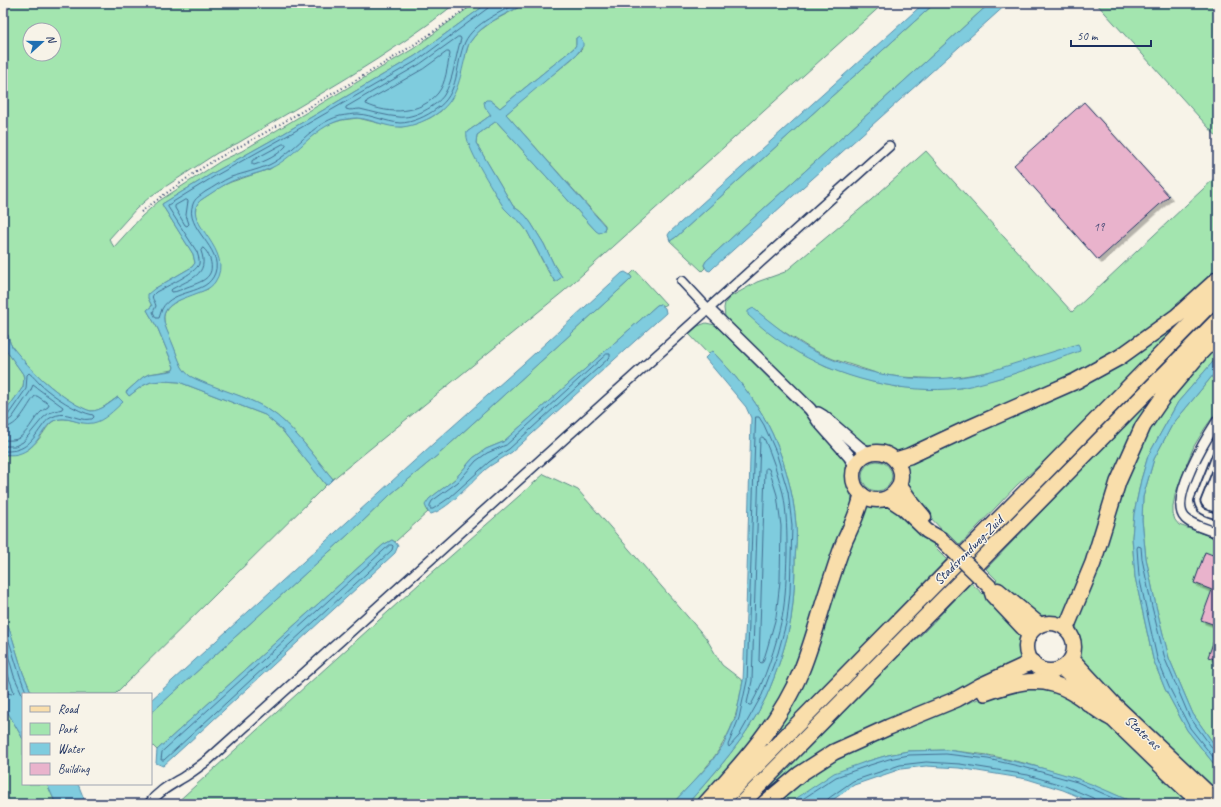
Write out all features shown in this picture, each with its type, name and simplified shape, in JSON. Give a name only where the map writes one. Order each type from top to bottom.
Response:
[{"type":"highway","points":[[896,460],[909,456],[1076,381],[1120,357],[1177,316],[1218,279]]},
{"type":"highway","name":"Stadsrondweg-Zuid","points":[[719,804],[1218,296]]},
{"type":"highway","name":"Stadsrondweg-Zuid","points":[[742,804],[1218,320]]},
{"type":"highway","points":[[1066,628],[1093,563],[1118,482],[1143,426],[1163,397],[1218,334]]},
{"type":"highway","points":[[705,804],[765,735],[780,712],[792,689],[810,648],[830,583],[844,542],[860,506],[862,495]]},
{"type":"highway","points":[[764,804],[800,774],[834,752],[957,699],[980,686],[1032,662]]},
{"type":"highway","points":[[957,699],[1025,681],[1047,682],[1071,691],[1100,713],[1111,718]]},
{"type":"main road","points":[[874,451],[880,451],[896,460],[900,466],[902,480],[900,486],[892,495],[888,498],[873,500],[862,495],[853,479],[853,471],[855,465],[862,456],[874,451]]},
{"type":"main road","points":[[900,486],[913,504],[932,525],[941,539],[990,587],[994,596],[1029,636]]},
{"type":"main road","points":[[888,498],[903,508],[927,531],[941,539]]},
{"type":"main road","points":[[990,587],[998,590],[1040,625]]},
{"type":"main road","points":[[1050,622],[1066,628],[1070,633],[1074,644],[1070,662],[1061,668],[1051,671],[1040,668],[1032,662],[1026,647],[1031,632],[1040,625],[1050,622]]},
{"type":"main road","name":"State-as","points":[[1072,657],[1114,704],[1218,802]]},
{"type":"main road","name":"State-as","points":[[1061,668],[1103,706],[1111,718],[1202,804]]},
{"type":"street","points":[[149,804],[163,789],[189,774],[214,754],[889,146]]},
{"type":"street","points":[[682,281],[708,309],[810,409],[818,421],[849,456],[855,465]]},
{"type":"street","points":[[810,409],[823,416],[858,447],[868,453]]},
{"type":"street","points":[[1218,420],[1199,450],[1191,467],[1181,498],[1180,508],[1182,515],[1188,521],[1218,534]]},
{"type":"lane","points":[[1218,448],[1197,501],[1198,507],[1202,511],[1218,517]]},
{"type":"path","points":[[141,212],[214,161],[283,123],[400,54],[427,37],[473,3]]},
{"type":"green space","points":[[3,3],[456,3],[430,23],[377,59],[238,143],[217,153],[151,196],[136,209],[109,239],[114,247],[142,216],[159,201],[221,161],[242,151],[413,49],[475,3],[488,3],[415,56],[162,204],[193,254],[195,263],[192,267],[154,289],[148,298],[152,306],[147,310],[158,329],[174,367],[173,370],[149,374],[143,377],[126,392],[129,396],[142,386],[151,382],[179,382],[265,415],[281,429],[326,485],[116,693],[32,693],[23,673],[3,613],[3,454],[6,455],[22,452],[28,449],[55,420],[70,420],[82,423],[118,397],[98,410],[91,411],[82,408],[60,394],[36,374],[17,355],[12,347],[8,335],[3,335],[3,327],[7,327],[3,317]]},
{"type":"green space","points":[[527,3],[884,3],[564,291],[333,479],[303,442],[278,416],[250,400],[210,386],[191,377],[180,364],[166,327],[164,314],[168,308],[180,300],[208,289],[199,224],[195,215],[196,207],[198,202],[220,187],[270,169],[326,125],[342,120],[358,118],[401,127],[415,124],[430,118],[441,111],[465,57],[469,43],[478,32],[493,21]],"holes":[[[576,38],[582,49],[506,114],[605,225],[605,228],[596,231],[497,122],[477,135],[476,143],[513,206],[525,215],[544,244],[554,265],[562,277],[555,282],[522,224],[505,208],[497,196],[487,178],[467,132],[491,115],[493,102],[500,108],[574,48],[576,45]]]},
{"type":"green space","points":[[935,3],[990,3],[706,261],[704,265],[705,268],[702,271],[670,241],[676,237]]},
{"type":"green space","points":[[1096,3],[1218,3],[1218,138]]},
{"type":"green space","points":[[926,151],[1072,312],[1218,175],[1218,274],[1174,313],[1088,369],[907,451],[897,451],[881,445],[864,444],[814,406],[728,321],[725,317],[724,308],[725,303],[730,297],[757,282],[785,272],[871,200]],"holes":[[[753,309],[778,328],[811,349],[833,359],[879,374],[900,377],[945,379],[1045,363],[999,378],[960,388],[926,389],[897,387],[849,375],[826,367],[805,356]]]},
{"type":"green space","points":[[635,270],[666,304],[663,306],[660,304],[657,305],[503,442],[486,449],[473,458],[455,479],[429,499],[426,510],[428,512],[395,542],[392,540],[383,545],[157,750],[152,745],[152,712],[360,524],[391,494],[439,454],[629,281],[632,278],[630,275]]},
{"type":"green space","points":[[1199,305],[1051,455],[1017,485],[960,545],[947,532],[946,534],[925,512],[907,486],[904,463],[1074,386]]},
{"type":"green space","points":[[706,323],[715,325],[813,422],[841,453],[840,454],[846,466],[846,478],[852,502],[805,646],[770,720],[699,804],[687,804],[741,740],[758,712],[770,688],[784,648],[791,619],[796,542],[795,513],[790,486],[778,446],[767,423],[742,385],[712,351],[708,354],[689,334],[698,326]]},
{"type":"green space","points":[[3,339],[8,353],[23,374],[24,379],[23,387],[3,415]]},
{"type":"green space","points":[[1218,340],[1218,356],[1178,402],[1148,456],[1134,514],[1132,537],[1135,577],[1153,659],[1165,689],[1187,730],[1218,769],[1218,796],[1180,761],[1083,664],[1081,655],[1081,640],[1075,621],[1115,504],[1154,418]]},
{"type":"green space","points":[[1218,369],[1218,410],[1194,446],[1175,495],[1173,514],[1179,525],[1218,539],[1218,750],[1193,714],[1169,658],[1146,558],[1142,520],[1143,497],[1154,459],[1172,425]]},
{"type":"green space","points":[[1152,397],[1156,400],[1105,511],[1063,620],[1050,616],[1039,615],[998,582],[997,584],[995,582],[997,580],[986,569]]},
{"type":"green space","points":[[877,461],[888,465],[892,476],[888,487],[877,491],[866,487],[862,476],[866,465]]},
{"type":"green space","points":[[544,474],[578,490],[706,638],[722,665],[743,681],[736,713],[724,742],[709,764],[672,804],[175,804],[419,584]]},
{"type":"green space","points":[[865,503],[895,510],[936,544],[934,546],[947,559],[854,657],[772,738],[769,735]]},
{"type":"green space","points":[[971,583],[983,594],[985,592],[1018,631],[1022,654],[1025,659],[951,694],[886,721],[758,804],[751,804],[886,667],[922,634]]},
{"type":"green space","points":[[1011,687],[1056,690],[1105,721],[1193,804],[1137,804],[1078,779],[1028,764],[988,755],[946,750],[908,751],[865,762],[788,804],[770,804],[844,752]]},
{"type":"green space","points":[[3,704],[22,737],[22,785],[47,785],[56,804],[3,804]]},
{"type":"water","points":[[488,3],[527,3],[496,19],[475,35],[468,46],[457,88],[450,101],[439,112],[422,122],[402,127],[357,118],[341,120],[331,124],[321,129],[280,163],[266,170],[232,181],[219,188],[200,201],[195,211],[202,229],[215,249],[219,259],[220,271],[215,282],[211,286],[204,291],[169,306],[164,315],[165,326],[182,367],[188,374],[204,383],[241,396],[278,416],[295,432],[333,479],[326,485],[281,429],[265,415],[179,382],[151,382],[142,386],[129,396],[126,392],[143,377],[149,374],[171,371],[174,367],[158,329],[147,310],[152,306],[148,298],[148,294],[192,267],[195,263],[193,254],[162,204],[415,56]]},
{"type":"water","points":[[924,3],[935,3],[670,241],[668,235],[670,232]]},
{"type":"water","points":[[990,3],[1008,3],[710,271],[707,270],[704,265],[706,261]]},
{"type":"water","points":[[579,36],[583,42],[583,46],[576,55],[506,114],[605,226],[604,231],[599,233],[596,231],[497,122],[477,135],[476,143],[513,206],[525,215],[544,244],[554,265],[562,277],[555,282],[527,231],[519,221],[504,208],[486,178],[474,156],[467,138],[467,132],[491,115],[485,107],[484,102],[486,100],[490,100],[500,108],[574,48],[576,45],[576,38]]},
{"type":"water","points":[[625,272],[632,278],[439,454],[391,494],[360,524],[152,712],[152,699],[622,273]]},
{"type":"water","points":[[660,304],[665,308],[666,313],[512,452],[490,466],[439,511],[431,514],[428,512],[425,505],[429,499],[455,479],[473,458],[486,449],[503,442],[657,305]]},
{"type":"water","points":[[753,308],[788,335],[810,349],[848,365],[889,376],[931,379],[952,378],[988,372],[1078,344],[1080,351],[1013,374],[967,387],[939,390],[916,389],[871,382],[828,367],[808,358],[778,340],[748,315],[748,311]]},
{"type":"water","points":[[3,335],[8,335],[13,348],[35,372],[50,386],[77,405],[91,411],[95,411],[109,404],[118,397],[123,402],[105,418],[97,422],[83,423],[68,419],[58,419],[53,421],[27,450],[22,453],[10,455],[3,454],[3,415],[23,387],[24,379],[23,374],[4,346]]},
{"type":"water","points":[[712,351],[749,394],[767,423],[778,446],[790,486],[795,513],[796,542],[794,596],[789,628],[777,669],[766,697],[750,726],[731,753],[687,804],[672,804],[709,765],[724,744],[736,717],[743,681],[751,418],[746,407],[705,358]]},
{"type":"water","points":[[1218,356],[1218,369],[1172,425],[1154,459],[1143,497],[1142,520],[1146,558],[1169,658],[1193,714],[1218,750],[1218,769],[1187,730],[1165,689],[1153,659],[1135,577],[1132,537],[1134,514],[1148,456],[1178,402]]},
{"type":"water","points":[[392,540],[398,546],[395,553],[163,766],[156,763],[157,750],[383,545]]},
{"type":"water","points":[[3,613],[23,673],[32,693],[22,693],[22,737],[3,704]]},
{"type":"water","points":[[946,750],[996,758],[1046,769],[1085,782],[1137,804],[1096,804],[1063,790],[1027,779],[959,768],[926,766],[901,769],[854,785],[827,804],[788,804],[834,773],[865,762],[908,751]]},
{"type":"water","points":[[47,785],[78,785],[86,804],[56,804]]},
{"type":"building","points":[[1084,102],[1169,196],[1098,260],[1014,165]]},
{"type":"building","points":[[1205,552],[1218,557],[1218,626],[1201,620],[1212,590],[1194,583]]},
{"type":"building","points":[[1218,632],[1218,660],[1208,657]]}]
